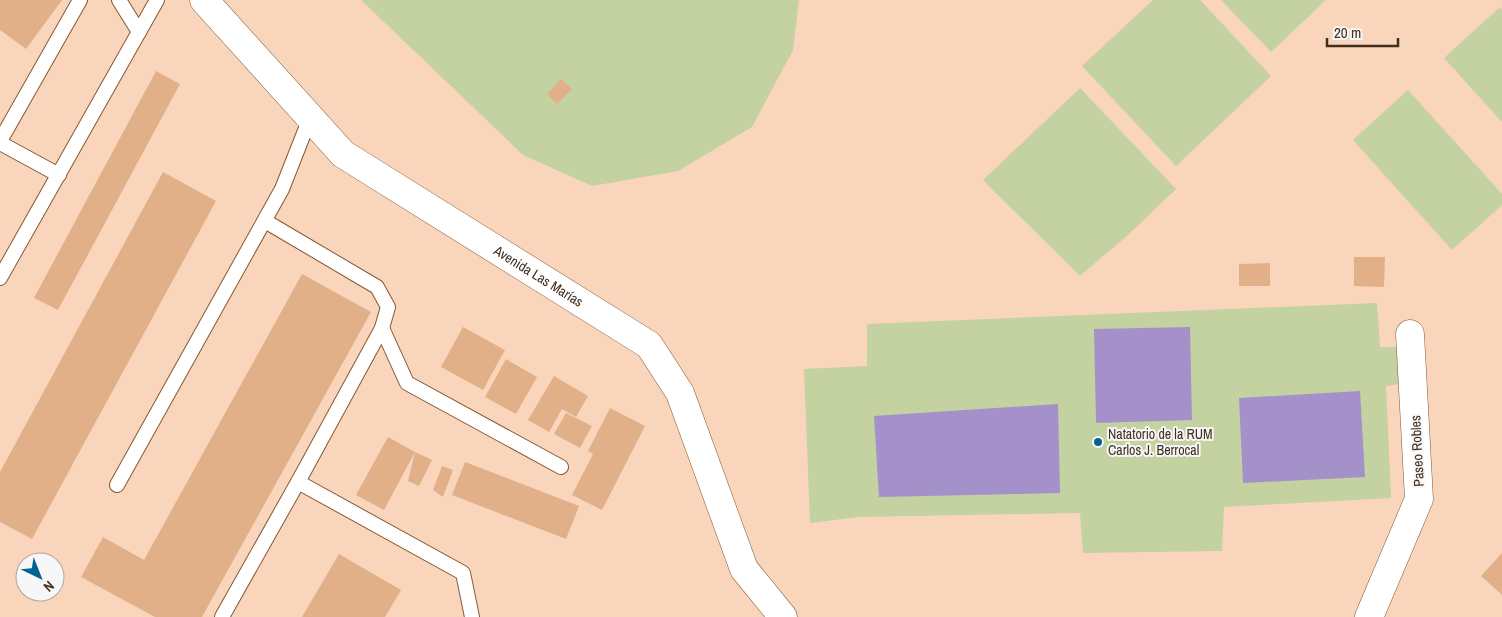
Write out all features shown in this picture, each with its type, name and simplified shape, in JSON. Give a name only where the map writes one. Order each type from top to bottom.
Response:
[{"type":"street","name":"Avenida Las Marías","points":[[204,0],[343,154],[649,345],[680,393],[744,569],[783,617]]},
{"type":"street","name":"Paseo Robles","points":[[1370,617],[1420,499],[1410,334]]},
{"type":"lane","points":[[58,175],[0,142],[80,0]]},
{"type":"lane","points":[[119,0],[139,32]]},
{"type":"lane","points":[[0,278],[157,0]]},
{"type":"lane","points":[[117,485],[282,189],[310,118]]},
{"type":"lane","points":[[222,617],[382,328],[388,307],[377,286],[265,221]]},
{"type":"lane","points":[[382,328],[406,383],[561,467]]},
{"type":"lane","points":[[298,482],[463,573],[472,617]]},
{"type":"shaded area","points":[[0,0],[1502,0],[1502,617],[0,617]]},
{"type":"shaded area","points":[[1190,327],[1192,420],[1096,423],[1094,329]]},
{"type":"shaded area","points":[[1360,391],[1365,477],[1243,483],[1239,398]]},
{"type":"shaded area","points":[[1058,404],[1060,493],[879,497],[874,416]]},
{"type":"green space","points":[[361,0],[799,0],[793,50],[752,127],[678,171],[592,186],[523,155]]},
{"type":"green space","points":[[1153,0],[1200,0],[1271,76],[1176,166],[1082,66]]},
{"type":"green space","points":[[1221,0],[1326,0],[1271,52]]},
{"type":"green space","points":[[1500,7],[1502,10],[1502,122],[1444,58]]},
{"type":"green space","points":[[1080,88],[1176,189],[1129,234],[1080,276],[983,180]]},
{"type":"green space","points":[[1408,90],[1502,194],[1502,205],[1452,250],[1353,140]]},
{"type":"green space","name":"Natatorio de la RUM Carlos J. Berrocal","points":[[1377,303],[1380,347],[1399,347],[1399,384],[1386,386],[1391,498],[1224,507],[1222,551],[1083,553],[1080,513],[859,517],[810,523],[804,369],[867,366],[867,324]]},
{"type":"building","points":[[0,0],[62,0],[26,49],[0,30]]},
{"type":"building","points":[[156,71],[180,84],[58,310],[34,298]]},
{"type":"building","points":[[561,79],[572,89],[557,104],[547,94]]},
{"type":"building","points":[[163,172],[216,201],[32,539],[0,522],[0,472]]},
{"type":"building","points":[[1354,257],[1385,257],[1384,287],[1354,286]]},
{"type":"building","points":[[1270,263],[1270,286],[1239,286],[1239,264]]},
{"type":"building","points":[[302,274],[371,312],[202,617],[155,617],[81,577],[103,537],[144,560]]},
{"type":"building","points":[[463,327],[505,350],[483,390],[441,367]]},
{"type":"building","points":[[506,359],[537,377],[516,414],[485,397]]},
{"type":"building","points":[[554,376],[588,396],[576,417],[562,409],[549,432],[528,420]]},
{"type":"building","points":[[610,408],[645,426],[602,510],[572,495],[593,454],[588,451]]},
{"type":"building","points":[[566,413],[592,426],[580,448],[554,434]]},
{"type":"building","points":[[388,437],[415,452],[384,510],[356,495]]},
{"type":"building","points":[[415,452],[432,460],[419,486],[408,481]]},
{"type":"building","points":[[465,462],[579,506],[566,539],[452,495]]},
{"type":"building","points":[[442,466],[453,470],[443,497],[433,490]]},
{"type":"building","points":[[1502,553],[1502,595],[1481,576]]},
{"type":"building","points":[[339,554],[401,590],[385,617],[302,617]]},
{"type":"place","name":"Natatorio de la RUM Carlos J. Berrocal","points":[[1098,442]]}]
